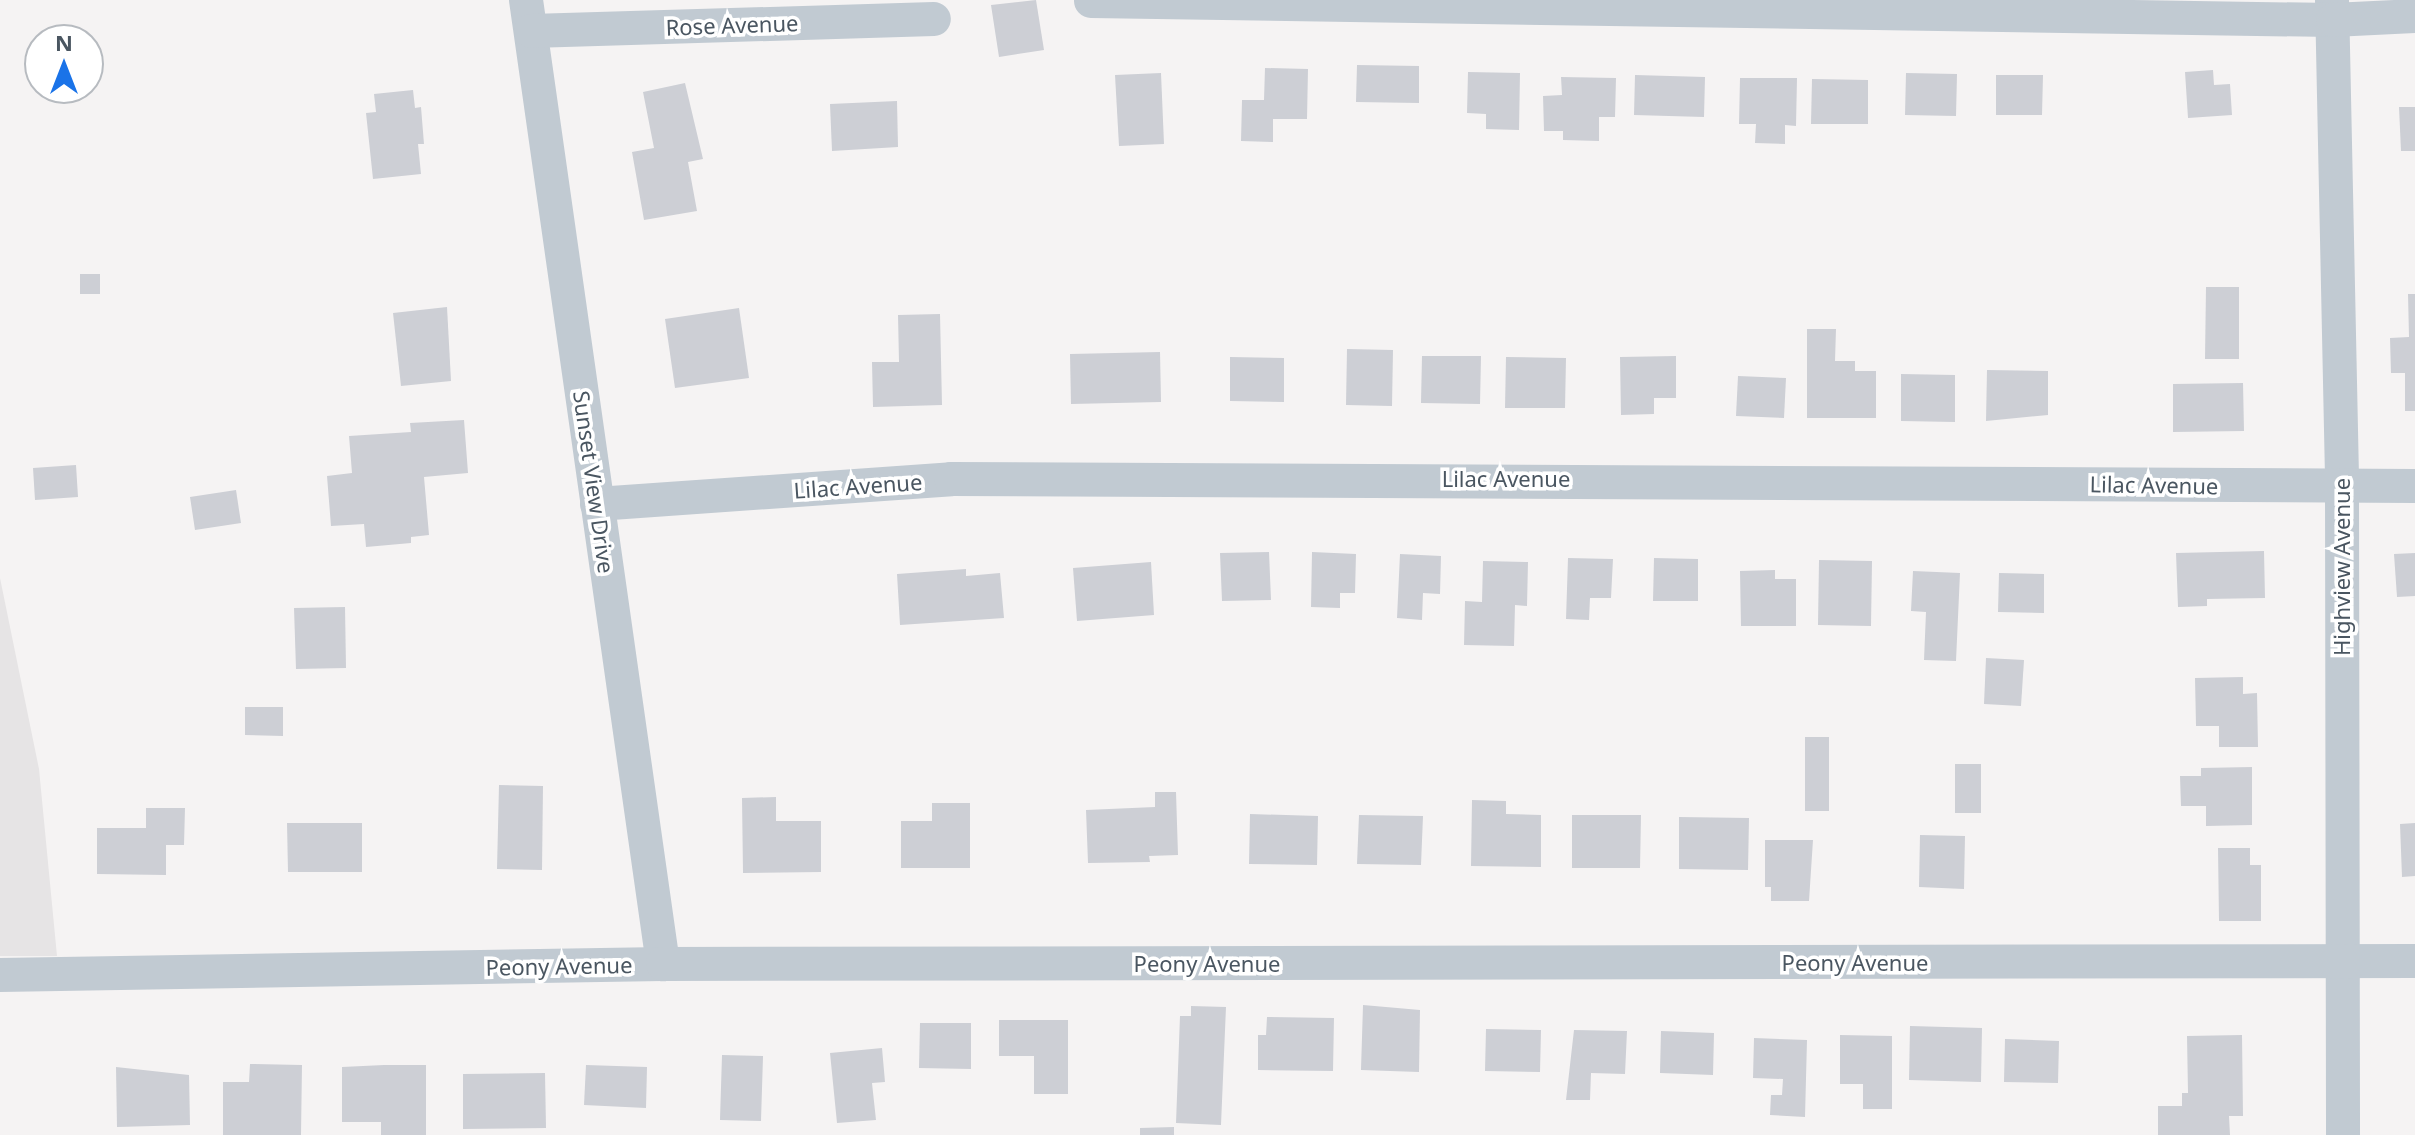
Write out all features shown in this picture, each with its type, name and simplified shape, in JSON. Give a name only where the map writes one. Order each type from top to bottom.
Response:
[{"type":"street","points":[[1091,1],[2333,10],[2415,16]]},
{"type":"street","name":"Highview Avenue","points":[[2333,10],[2342,488],[2339,963],[2343,1135]]},
{"type":"street","name":"Rose Avenue","points":[[528,16],[934,19]]},
{"type":"street","name":"Sunset View Drive","points":[[528,16],[663,964]]},
{"type":"street","name":"Lilac Avenue","points":[[597,504],[951,479],[1660,479],[2342,488],[2415,486]]},
{"type":"street","name":"Peony Avenue","points":[[0,975],[663,964],[2415,961]]},
{"type":"shaded area","points":[[0,578],[39,769],[57,956],[0,956]]},
{"type":"building","points":[[1036,0],[1044,50],[999,57],[991,5]]},
{"type":"building","points":[[1357,65],[1419,66],[1419,103],[1356,102]]},
{"type":"building","points":[[1265,68],[1308,69],[1307,119],[1273,119],[1273,142],[1241,141],[1242,100],[1264,100]]},
{"type":"building","points":[[2213,70],[2214,85],[2230,84],[2232,115],[2188,118],[2185,72]]},
{"type":"building","points":[[1468,72],[1520,73],[1519,130],[1486,129],[1486,114],[1467,113]]},
{"type":"building","points":[[1161,73],[1164,144],[1119,146],[1115,75]]},
{"type":"building","points":[[1906,73],[1957,74],[1956,116],[1905,115]]},
{"type":"building","points":[[1635,75],[1705,77],[1704,117],[1634,115]]},
{"type":"building","points":[[1996,75],[2043,75],[2042,115],[1996,115]]},
{"type":"building","points":[[1561,77],[1616,78],[1615,117],[1599,117],[1599,141],[1563,140],[1563,131],[1544,131],[1543,96],[1562,95]]},
{"type":"building","points":[[1740,78],[1797,78],[1796,126],[1785,125],[1785,144],[1755,143],[1756,124],[1739,124]]},
{"type":"building","points":[[1812,79],[1868,80],[1868,124],[1811,124]]},
{"type":"building","points":[[685,83],[703,159],[688,162],[697,211],[644,220],[632,152],[654,148],[643,92]]},
{"type":"building","points":[[413,90],[415,108],[421,107],[424,144],[418,144],[421,174],[373,179],[366,113],[376,112],[374,94]]},
{"type":"building","points":[[897,101],[898,147],[832,151],[830,104]]},
{"type":"building","points":[[2399,107],[2415,107],[2415,151],[2401,151]]},
{"type":"building","points":[[80,274],[100,274],[100,294],[80,294]]},
{"type":"building","points":[[2206,287],[2239,287],[2239,359],[2205,359]]},
{"type":"building","points":[[2408,294],[2415,294],[2415,411],[2405,411],[2405,373],[2391,373],[2390,338],[2409,337]]},
{"type":"building","points":[[447,307],[451,381],[401,386],[393,313]]},
{"type":"building","points":[[739,308],[749,378],[675,388],[665,319]]},
{"type":"building","points":[[940,314],[942,405],[873,407],[872,362],[899,362],[898,315]]},
{"type":"building","points":[[1807,329],[1836,329],[1835,361],[1855,361],[1855,371],[1876,371],[1876,418],[1807,418]]},
{"type":"building","points":[[1347,349],[1393,350],[1392,406],[1346,405]]},
{"type":"building","points":[[1160,352],[1161,402],[1071,404],[1070,354]]},
{"type":"building","points":[[1422,356],[1481,356],[1480,404],[1421,403]]},
{"type":"building","points":[[1676,356],[1676,398],[1654,398],[1654,414],[1621,415],[1620,357]]},
{"type":"building","points":[[1230,357],[1284,358],[1284,402],[1230,401]]},
{"type":"building","points":[[1506,357],[1566,358],[1565,408],[1505,408]]},
{"type":"building","points":[[1987,370],[2048,371],[2048,415],[1986,421]]},
{"type":"building","points":[[1901,374],[1955,375],[1955,422],[1901,421]]},
{"type":"building","points":[[1738,376],[1786,378],[1784,418],[1736,416]]},
{"type":"building","points":[[2243,383],[2244,431],[2173,432],[2173,384]]},
{"type":"building","points":[[464,420],[468,473],[424,477],[429,535],[411,537],[411,543],[366,547],[364,524],[331,526],[327,476],[352,473],[349,436],[411,432],[410,423]]},
{"type":"building","points":[[76,465],[78,497],[35,500],[33,468]]},
{"type":"building","points":[[236,490],[241,523],[195,530],[190,497]]},
{"type":"building","points":[[2264,551],[2265,598],[2207,599],[2207,606],[2178,607],[2176,553]]},
{"type":"building","points":[[1269,552],[1271,600],[1222,601],[1220,553]]},
{"type":"building","points":[[1312,552],[1356,554],[1355,593],[1340,593],[1340,608],[1311,607]]},
{"type":"building","points":[[2415,553],[2415,596],[2397,597],[2394,554]]},
{"type":"building","points":[[1400,554],[1441,556],[1440,594],[1423,593],[1422,620],[1397,618]]},
{"type":"building","points":[[1568,558],[1613,559],[1611,598],[1590,598],[1589,620],[1566,619]]},
{"type":"building","points":[[1654,558],[1698,559],[1698,601],[1653,601]]},
{"type":"building","points":[[1819,560],[1872,561],[1871,626],[1818,625]]},
{"type":"building","points":[[1483,561],[1528,562],[1527,606],[1515,605],[1514,646],[1464,645],[1465,601],[1482,602]]},
{"type":"building","points":[[1151,562],[1154,615],[1077,621],[1073,568]]},
{"type":"building","points":[[966,569],[966,576],[1000,573],[1004,618],[900,625],[897,574]]},
{"type":"building","points":[[1775,570],[1775,579],[1796,579],[1796,626],[1741,626],[1740,571]]},
{"type":"building","points":[[1913,571],[1960,573],[1956,661],[1924,660],[1926,612],[1911,611]]},
{"type":"building","points":[[1999,573],[2044,574],[2044,613],[1998,612]]},
{"type":"building","points":[[345,607],[346,668],[296,669],[294,608]]},
{"type":"building","points":[[1986,658],[2024,660],[2021,706],[1984,704]]},
{"type":"building","points":[[2243,677],[2243,694],[2257,693],[2258,747],[2219,747],[2219,726],[2196,726],[2195,678]]},
{"type":"building","points":[[245,707],[283,707],[283,736],[245,735]]},
{"type":"building","points":[[1805,737],[1829,737],[1829,811],[1805,811]]},
{"type":"building","points":[[1955,764],[1981,764],[1981,813],[1955,813]]},
{"type":"building","points":[[2252,767],[2252,825],[2206,826],[2206,806],[2181,806],[2180,776],[2201,776],[2201,768]]},
{"type":"building","points":[[499,785],[543,786],[542,870],[497,869]]},
{"type":"building","points":[[1155,792],[1176,792],[1178,855],[1149,856],[1150,862],[1088,863],[1086,810],[1155,807]]},
{"type":"building","points":[[776,797],[776,821],[821,821],[821,872],[743,873],[742,798]]},
{"type":"building","points":[[1472,800],[1506,801],[1506,814],[1541,815],[1541,867],[1471,866]]},
{"type":"building","points":[[932,803],[970,803],[970,868],[901,868],[901,821],[932,821]]},
{"type":"building","points":[[146,808],[185,808],[184,845],[166,845],[166,875],[97,874],[97,828],[146,828]]},
{"type":"building","points":[[1250,814],[1318,816],[1317,865],[1249,864]]},
{"type":"building","points":[[1359,815],[1423,816],[1421,865],[1357,864]]},
{"type":"building","points":[[1572,815],[1641,815],[1640,868],[1572,868]]},
{"type":"building","points":[[1679,817],[1749,818],[1748,870],[1679,869]]},
{"type":"building","points":[[287,823],[362,823],[362,872],[288,872]]},
{"type":"building","points":[[2415,823],[2415,876],[2402,877],[2400,824]]},
{"type":"building","points":[[1920,835],[1965,836],[1964,889],[1919,887]]},
{"type":"building","points":[[1765,840],[1813,840],[1809,901],[1771,901],[1771,887],[1765,887]]},
{"type":"building","points":[[2218,848],[2250,848],[2250,865],[2261,865],[2261,921],[2219,921]]},
{"type":"building","points":[[1363,1005],[1420,1010],[1419,1072],[1361,1070]]},
{"type":"building","points":[[1191,1006],[1226,1007],[1221,1125],[1176,1123],[1180,1016],[1191,1016]]},
{"type":"building","points":[[1267,1017],[1334,1018],[1333,1071],[1258,1070],[1258,1035],[1266,1035]]},
{"type":"building","points":[[999,1020],[1068,1020],[1068,1094],[1034,1094],[1034,1056],[999,1056]]},
{"type":"building","points":[[920,1023],[971,1023],[971,1069],[919,1068]]},
{"type":"building","points":[[1910,1026],[1982,1028],[1981,1082],[1909,1080]]},
{"type":"building","points":[[1486,1029],[1541,1030],[1540,1072],[1485,1071]]},
{"type":"building","points":[[1574,1030],[1627,1031],[1625,1074],[1591,1073],[1590,1100],[1566,1100]]},
{"type":"building","points":[[1661,1031],[1714,1033],[1713,1075],[1660,1073]]},
{"type":"building","points":[[1840,1035],[1892,1036],[1892,1109],[1863,1109],[1863,1084],[1840,1084]]},
{"type":"building","points":[[2242,1035],[2243,1116],[2229,1116],[2230,1135],[2158,1135],[2158,1106],[2182,1106],[2182,1093],[2188,1093],[2187,1036]]},
{"type":"building","points":[[1754,1038],[1807,1040],[1805,1117],[1770,1115],[1771,1095],[1782,1095],[1783,1079],[1753,1078]]},
{"type":"building","points":[[2005,1039],[2059,1041],[2058,1083],[2004,1082]]},
{"type":"building","points":[[882,1048],[885,1082],[872,1083],[876,1120],[837,1123],[830,1053]]},
{"type":"building","points":[[722,1055],[763,1056],[761,1121],[720,1120]]},
{"type":"building","points":[[250,1064],[302,1065],[301,1135],[223,1135],[223,1082],[249,1082]]},
{"type":"building","points":[[426,1065],[426,1135],[381,1135],[381,1122],[342,1122],[342,1067]]},
{"type":"building","points":[[586,1065],[647,1067],[646,1108],[584,1105]]},
{"type":"building","points":[[116,1067],[189,1075],[190,1125],[117,1127]]},
{"type":"building","points":[[545,1073],[546,1128],[463,1129],[463,1074]]},
{"type":"building","points":[[1174,1127],[1174,1135],[1140,1135],[1140,1128]]}]
